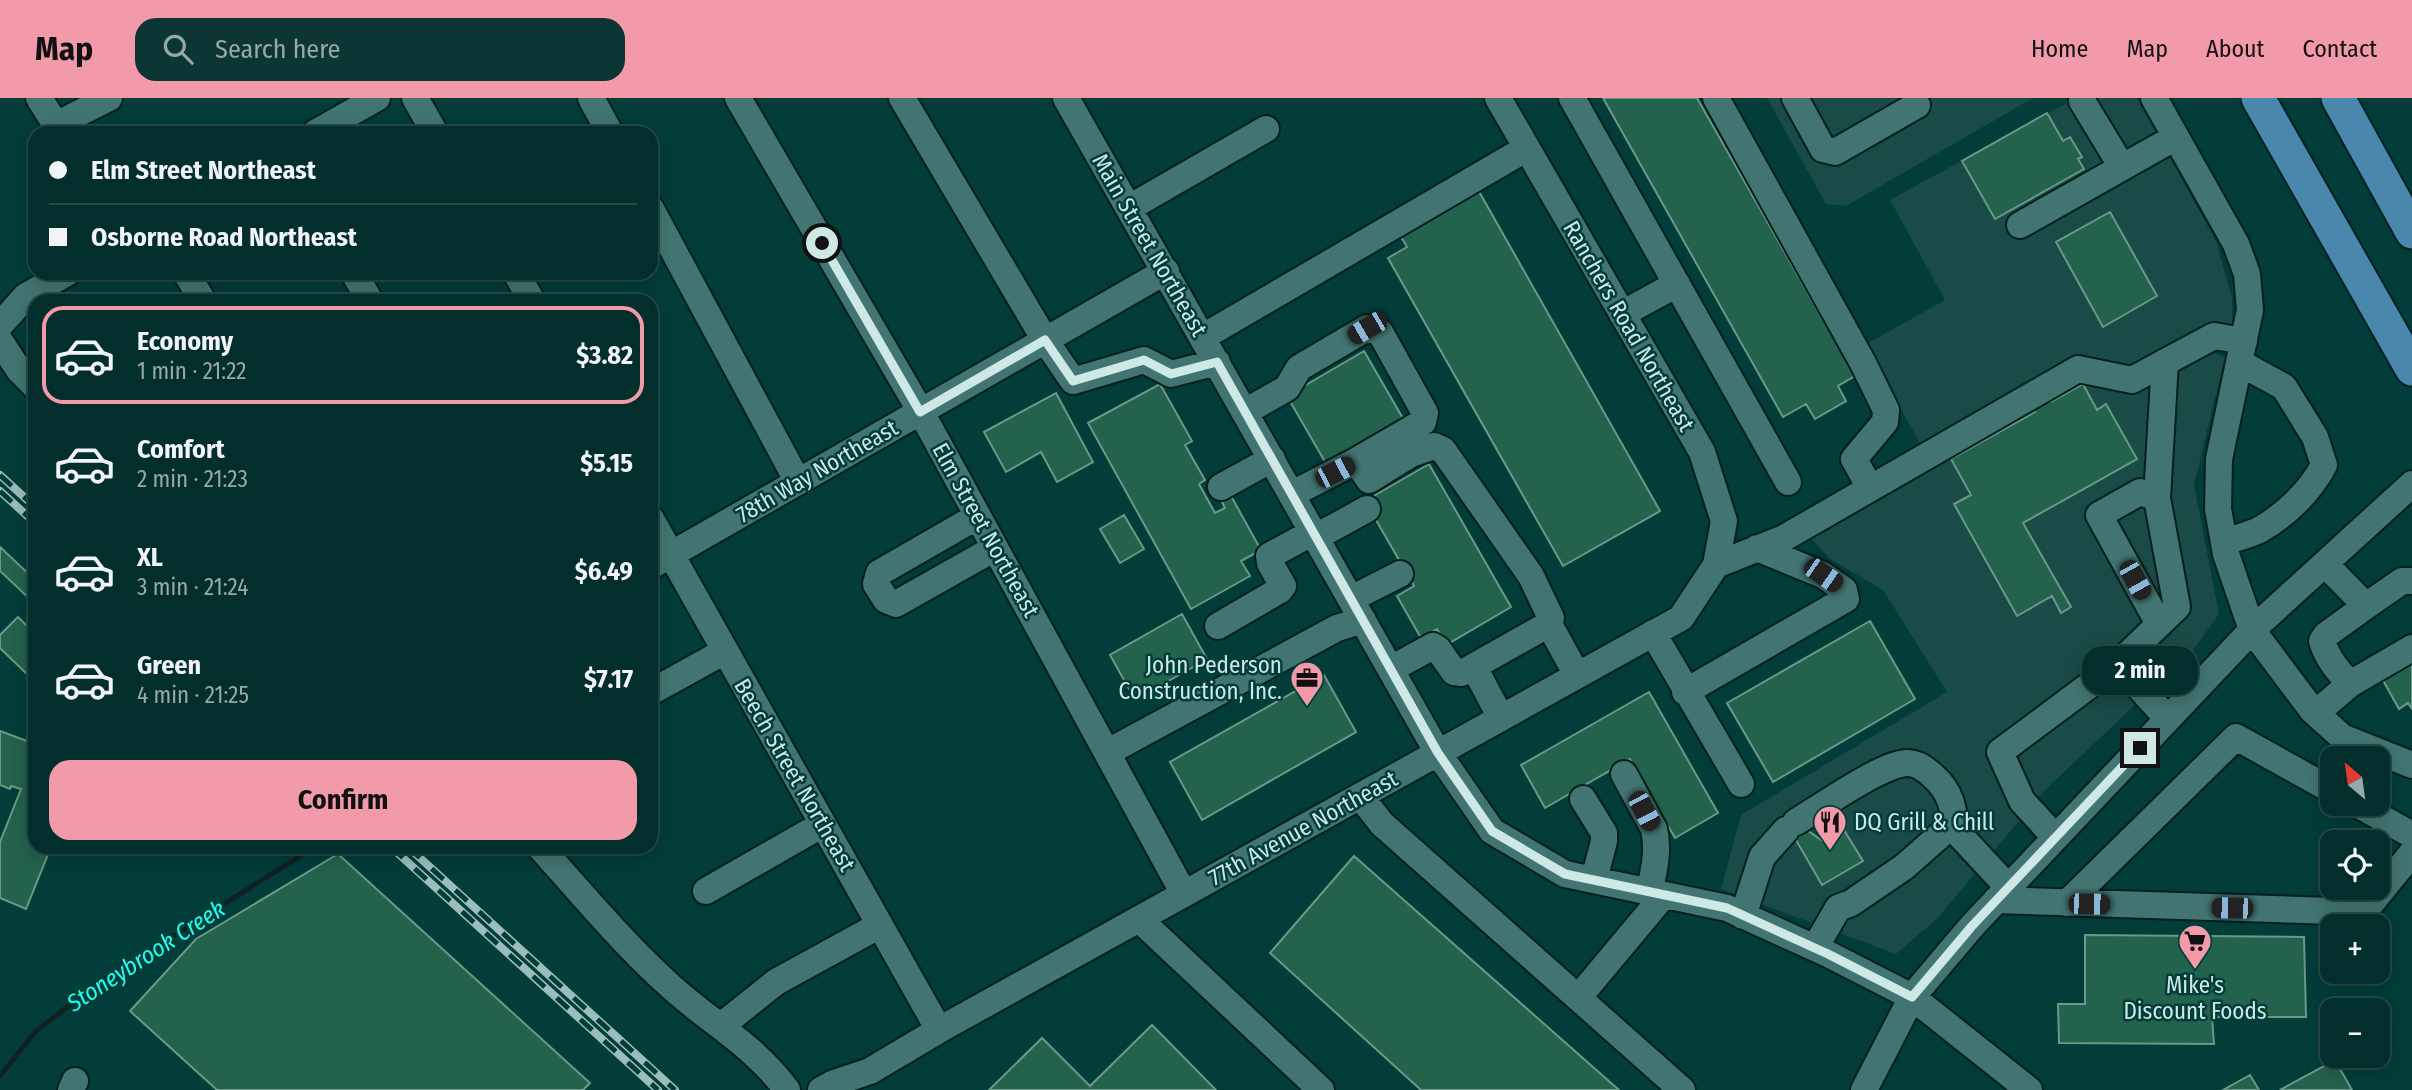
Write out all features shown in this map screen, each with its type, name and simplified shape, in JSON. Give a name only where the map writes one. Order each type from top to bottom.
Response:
[{"type":"main road","points":[[2259,98],[2412,369]]},
{"type":"main road","points":[[2338,98],[2412,232]]},
{"type":"street","points":[[39,98],[56,125],[110,98]]},
{"type":"street","points":[[327,126],[377,98]]},
{"type":"street","points":[[415,98],[431,126]]},
{"type":"street","points":[[591,98],[606,126]]},
{"type":"street","name":"Elm Street Northeast","points":[[738,98],[920,412],[1184,894]]},
{"type":"street","points":[[902,98],[1045,340],[1073,381],[1144,360],[1171,374],[1217,362]]},
{"type":"street","name":"Main Street Northeast","points":[[1066,98],[1438,753],[1492,831],[1565,874],[1727,908],[1815,948],[1912,997],[2029,1090]]},
{"type":"street","points":[[1572,98],[1788,482]]},
{"type":"street","points":[[1716,98],[1863,363],[1886,410],[1885,422],[1854,459],[1870,488]]},
{"type":"street","points":[[1795,98],[1823,149],[1835,152],[1920,101]]},
{"type":"street","points":[[2154,98],[2236,244],[2247,274],[2250,310],[2219,459],[2218,509],[2224,542],[2252,630],[2316,713],[2342,737],[2412,765]]},
{"type":"street","name":"Ranchers Road Northeast","points":[[1500,99],[1702,452],[1724,521],[1716,565]]},
{"type":"street","points":[[2082,101],[2122,167]]},
{"type":"street","points":[[1129,208],[1266,130]]},
{"type":"street","points":[[2020,225],[2176,137]]},
{"type":"street","points":[[1203,337],[1527,148]]},
{"type":"street","points":[[658,222],[798,482]]},
{"type":"street","name":"78th Way Northeast","points":[[661,560],[1166,271]]},
{"type":"street","points":[[30,294],[55,280]]},
{"type":"street","points":[[1622,314],[1677,284]]},
{"type":"street","points":[[0,325],[28,295]]},
{"type":"street","points":[[1245,412],[1287,388],[1299,368],[1367,328],[1380,332],[1425,413],[1423,422],[1292,494]]},
{"type":"street","points":[[1716,565],[1784,538],[2078,369],[2132,380],[2214,336],[2242,352],[2284,387],[2315,437],[2324,464],[2316,481],[2294,504],[2261,529],[2224,542]]},
{"type":"street","points":[[0,341],[28,379]]},
{"type":"street","points":[[2056,837],[2022,801],[2000,752],[2118,664],[2177,607],[2157,498],[2165,362]]},
{"type":"street","points":[[1356,461],[1369,480],[1411,454],[1434,446],[1443,450],[1531,576],[1551,618],[1549,624],[1462,673],[1454,672],[1433,646],[1391,669]]},
{"type":"street","points":[[1221,487],[1272,458]]},
{"type":"street","points":[[1864,1090],[1912,997],[2002,894],[2252,630],[2412,484]]},
{"type":"street","points":[[2157,498],[2140,492],[2099,515],[2159,624]]},
{"type":"street","points":[[1218,626],[1283,586],[1269,556],[1367,509]]},
{"type":"street","points":[[978,516],[879,573],[876,584],[886,600],[897,604],[995,548]]},
{"type":"street","points":[[1685,692],[1846,599],[1844,590],[1823,575],[1757,548]]},
{"type":"street","name":"Beech Street Northeast","points":[[661,560],[725,651],[939,1030]]},
{"type":"street","points":[[2325,564],[2366,606]]},
{"type":"street","name":"77th Avenue Northeast","points":[[821,1090],[834,1083],[863,1080],[939,1030],[1681,618],[1716,565]]},
{"type":"street","points":[[1108,752],[1336,628],[1400,574]]},
{"type":"street","points":[[2350,684],[2324,650],[2322,641],[2326,635],[2402,581],[2412,581]]},
{"type":"street","points":[[1549,624],[1577,676]]},
{"type":"street","points":[[1653,633],[1741,784]]},
{"type":"street","points":[[2316,713],[2350,684],[2412,648]]},
{"type":"street","points":[[658,688],[725,651]]},
{"type":"street","points":[[2118,664],[2168,719]]},
{"type":"street","points":[[1474,667],[1501,718]]},
{"type":"street","points":[[2067,903],[2236,737],[2320,784]]},
{"type":"street","points":[[1743,916],[1762,857],[1791,826],[1885,769],[1908,762],[1927,770],[1941,783],[1954,805],[1955,830],[2002,894],[2067,903],[2364,912],[2412,853]]},
{"type":"street","points":[[1578,998],[1656,893],[1654,829],[1625,774]]},
{"type":"street","points":[[1360,796],[1382,824],[1682,1090]]},
{"type":"street","points":[[1583,799],[1604,833],[1594,880]]},
{"type":"street","points":[[2378,816],[2412,835]]},
{"type":"street","points":[[706,891],[823,824]]},
{"type":"street","points":[[1815,948],[1838,908],[1851,903],[1904,866],[1946,830],[1955,830]]},
{"type":"street","points":[[546,854],[668,985],[770,1067],[788,1090]]},
{"type":"street","points":[[1139,919],[1321,1090]]},
{"type":"street","points":[[721,1026],[776,982],[880,925]]},
{"type":"shaded area","points":[[1767,98],[2033,98],[1846,206],[1826,204]]},
{"type":"shaded area","points":[[2076,98],[2137,98],[2216,241],[2232,299],[2232,330],[2127,373],[2069,364],[1920,443],[1865,345],[1945,300],[1890,200]]},
{"type":"shaded area","points":[[2208,351],[2225,357],[2194,485],[2219,614],[2194,649],[2043,792],[1937,919],[1896,954],[1721,889],[1741,815],[1947,692],[1883,590],[1830,559],[1807,534],[2076,377]]},
{"type":"building","points":[[1603,98],[1697,98],[1855,376],[1838,386],[1846,401],[1815,419],[1806,404],[1783,417]]},
{"type":"building","points":[[2047,113],[2063,141],[2070,137],[2082,157],[2078,159],[2084,169],[1995,219],[1962,161]]},
{"type":"building","points":[[1477,188],[1660,511],[1563,566],[1388,258],[1407,247],[1399,233]]},
{"type":"building","points":[[2110,212],[2157,296],[2103,327],[2056,242]]},
{"type":"building","points":[[1364,351],[1405,422],[1328,467],[1287,396]]},
{"type":"building","points":[[1160,384],[1192,441],[1185,445],[1205,480],[1199,484],[1215,513],[1225,508],[1222,502],[1231,496],[1261,550],[1241,561],[1250,576],[1191,609],[1088,423]]},
{"type":"building","points":[[2083,384],[2097,410],[2106,404],[2137,459],[2023,523],[2071,607],[2061,613],[2052,596],[2017,616],[1954,504],[1971,495],[1951,459],[2035,412],[2030,404],[2047,395],[2051,402]]},
{"type":"building","points":[[1056,393],[1093,462],[1057,482],[1041,452],[1006,472],[984,432]]},
{"type":"building","points":[[1429,464],[1511,607],[1446,645],[1437,629],[1421,638],[1397,596],[1414,586],[1365,501]]},
{"type":"building","points":[[1124,515],[1144,549],[1120,563],[1100,529]]},
{"type":"building","points":[[0,547],[28,573],[28,597],[0,571]]},
{"type":"building","points":[[1182,614],[1207,659],[1135,700],[1110,655]]},
{"type":"building","points":[[18,617],[28,627],[28,675],[0,648],[0,635]]},
{"type":"building","points":[[1870,621],[1915,699],[1773,782],[1727,703]]},
{"type":"building","points":[[2412,657],[2412,709],[2408,703],[2399,709],[2380,675]]},
{"type":"building","points":[[1324,675],[1356,732],[1202,820],[1170,762]]},
{"type":"building","points":[[1649,692],[1718,813],[1675,838],[1630,759],[1545,808],[1521,765]]},
{"type":"building","points":[[0,731],[28,741],[28,854],[48,854],[26,909],[0,898],[0,842],[21,789],[0,785]]},
{"type":"building","name":"DQ Grill & Chill","points":[[1787,816],[1824,842],[1844,830],[1863,861],[1822,885],[1793,835],[1775,823]]},
{"type":"building","points":[[338,854],[590,1083],[583,1090],[217,1090],[130,1011],[196,939]]},
{"type":"building","points":[[1354,856],[1619,1090],[1421,1090],[1270,953]]},
{"type":"building","name":"Mike's Discount Foods","points":[[2085,935],[2304,937],[2306,1017],[2212,1017],[2214,1044],[2059,1043],[2058,1004],[2085,1004]]},
{"type":"building","points":[[1152,1025],[1216,1090],[989,1090],[1042,1038],[1090,1086]]},
{"type":"building","points":[[2320,1068],[2340,1068],[2352,1090],[2280,1090]]},
{"type":"building","points":[[2250,1075],[2259,1090],[2223,1090]]},
{"type":"waterway","name":"Stoneybrook Creek","points":[[0,1076],[35,1032],[94,986],[303,854]]},
{"type":"railway","points":[[0,475],[28,501]]},
{"type":"railway","points":[[0,491],[28,517]]},
{"type":"railway","points":[[399,854],[658,1090]]},
{"type":"railway","points":[[416,854],[675,1090]]},
{"type":"place","name":"John Pederson Construction, Inc.","points":[[1307,708]]},
{"type":"place","name":"DQ Grill & Chill","points":[[1830,852]]},
{"type":"place","name":"Mike's Discount Foods","points":[[2195,971]]},
{"type":"route","points":[[822,243],[920,412],[1045,340],[1073,381],[1144,360],[1171,374],[1217,362],[1438,753],[1492,831],[1565,874],[1727,908],[1868,973],[1912,997],[1972,926],[2140,748]]}]
